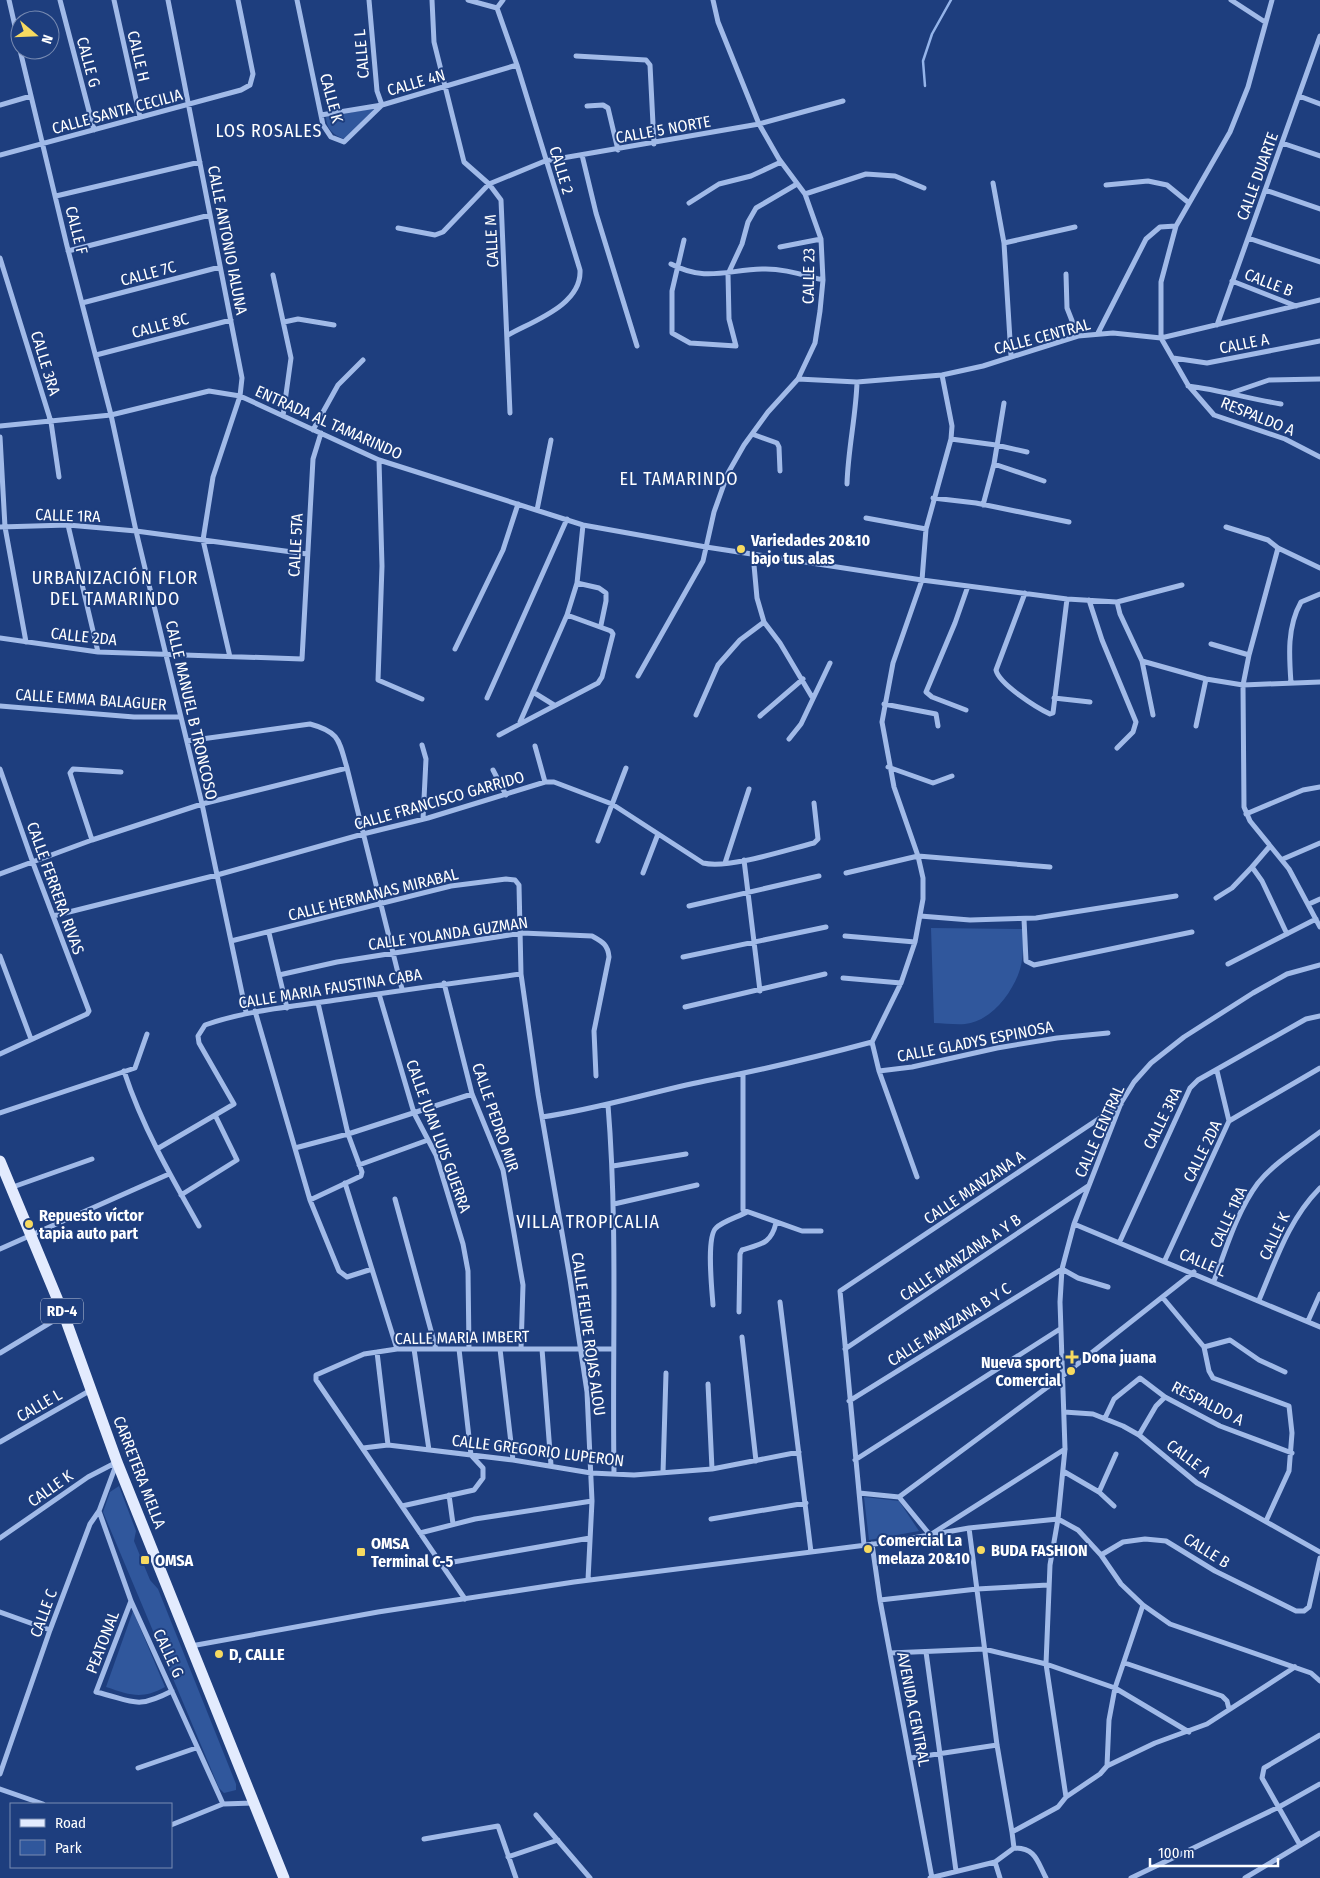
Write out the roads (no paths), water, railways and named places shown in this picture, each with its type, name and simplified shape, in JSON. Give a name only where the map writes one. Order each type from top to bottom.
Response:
[{"type":"main road","name":"CARRETERA MELLA","points":[[0,1161],[29,1235],[64,1315],[117,1462],[284,1878]]},
{"type":"street","name":"CALLE G","points":[[60,0],[94,130]]},
{"type":"street","name":"CALLE H","points":[[114,0],[140,117]]},
{"type":"street","name":"CALLE ANTONIO IALUNA","points":[[168,0],[242,378],[240,396],[213,477],[203,540]]},
{"type":"street","name":"CALLE SANTA CECILIA","points":[[0,155],[241,90],[250,85],[253,74],[238,0]]},
{"type":"street","name":"CALLE K","points":[[297,0],[323,125],[331,137],[344,142],[382,105]]},
{"type":"street","name":"CALLE L","points":[[369,0],[377,91],[382,105]]},
{"type":"street","name":"CALLE M","points":[[432,0],[434,42],[464,162],[489,184],[501,200],[510,413]]},
{"type":"street","points":[[468,0],[497,8],[503,0]]},
{"type":"street","name":"CALLE 23","points":[[638,676],[703,561],[714,512],[728,473],[768,412],[798,380],[815,342],[823,280],[821,239],[805,194],[781,162],[759,124],[718,22],[713,0]]},
{"type":"street","points":[[1231,0],[1265,22]]},
{"type":"street","points":[[1160,338],[1161,282],[1176,226],[1230,132],[1248,87],[1272,0]]},
{"type":"street","name":"CALLE 2","points":[[497,8],[517,65],[545,162],[580,270],[581,279],[572,295],[559,306],[508,335]]},
{"type":"street","name":"CALLE DUARTE","points":[[1217,326],[1299,96],[1318,50],[1320,36]]},
{"type":"street","points":[[576,56],[646,60],[650,65],[654,144]]},
{"type":"street","name":"CALLE F","points":[[23,60],[68,251],[111,415]]},
{"type":"street","name":"CALLE 4N","points":[[321,115],[382,105],[517,65]]},
{"type":"street","points":[[0,104],[31,96]]},
{"type":"street","points":[[1299,96],[1320,104]]},
{"type":"street","name":"CALLE 5 NORTE","points":[[489,184],[545,162],[759,124],[843,101]]},
{"type":"street","points":[[587,106],[603,105],[608,108],[618,150]]},
{"type":"street","points":[[1282,143],[1320,156]]},
{"type":"street","points":[[582,156],[596,213],[637,346]]},
{"type":"street","points":[[56,196],[200,162]]},
{"type":"street","points":[[689,203],[719,184],[751,176],[781,162]]},
{"type":"street","points":[[805,194],[866,174],[895,176],[924,188]]},
{"type":"street","points":[[1106,185],[1148,181],[1167,185],[1189,203]]},
{"type":"street","points":[[993,183],[1004,244],[1011,356]]},
{"type":"street","points":[[398,228],[435,235],[443,232],[489,184]]},
{"type":"street","points":[[684,240],[679,268],[672,291],[672,333],[690,343],[736,346],[729,319],[728,274],[742,244],[748,222],[756,208],[797,184]]},
{"type":"street","points":[[1266,190],[1320,209]]},
{"type":"street","points":[[68,251],[210,215]]},
{"type":"street","points":[[1098,333],[1146,239],[1160,227],[1176,226]]},
{"type":"street","points":[[1004,244],[1075,227]]},
{"type":"street","points":[[1248,238],[1320,262]]},
{"type":"street","points":[[780,247],[821,239]]},
{"type":"street","name":"CALLE 3RA","points":[[0,258],[51,422],[59,478]]},
{"type":"street","points":[[671,264],[702,275],[728,274],[762,269],[793,272],[823,280]]},
{"type":"street","name":"CALLE 7C","points":[[82,303],[220,266]]},
{"type":"street","points":[[1066,274],[1067,308],[1078,336]]},
{"type":"street","points":[[273,275],[291,358],[283,416]]},
{"type":"street","name":"CALLE B","points":[[1232,281],[1296,306]]},
{"type":"street","name":"CALLE CENTRAL","points":[[798,380],[857,382],[942,375],[983,366],[1078,336],[1113,332],[1160,338],[1320,300]]},
{"type":"street","points":[[284,322],[298,319],[334,325]]},
{"type":"street","name":"CALLE 8C","points":[[96,355],[231,320]]},
{"type":"street","name":"RESPALDO A","points":[[1160,338],[1174,358],[1188,386],[1214,415],[1285,439],[1320,458]]},
{"type":"street","name":"CALLE A","points":[[1174,358],[1207,363],[1320,341]]},
{"type":"street","points":[[313,430],[338,384],[363,360]]},
{"type":"street","name":"CALLE GLADYS ESPINOSA","points":[[942,375],[952,426],[951,439],[926,529],[922,580],[893,663],[882,722],[888,767],[918,856],[923,892],[915,942],[901,982],[872,1042],[879,1071],[912,1067],[997,1048],[1057,1038],[1108,1033]]},
{"type":"street","points":[[1231,393],[1269,380],[1320,379]]},
{"type":"street","points":[[847,484],[848,458],[856,404],[857,382]]},
{"type":"street","points":[[1188,386],[1281,404]]},
{"type":"street","name":"ENTRADA AL TAMARINDO","points":[[0,426],[111,415],[209,391],[240,396],[379,460],[583,524],[706,547],[922,580],[1067,599],[1117,602],[1182,585]]},
{"type":"street","points":[[983,505],[994,464],[1004,403]]},
{"type":"street","name":"CALLE MANUEL B TRONCOSO","points":[[111,415],[136,531],[202,804],[246,1012]]},
{"type":"street","name":"CALLE 5TA","points":[[302,659],[313,459],[321,433]]},
{"type":"street","points":[[752,434],[777,443],[779,447],[780,471]]},
{"type":"street","points":[[0,438],[3,527],[26,642]]},
{"type":"street","points":[[951,439],[996,445],[1027,452]]},
{"type":"street","points":[[536,510],[551,440]]},
{"type":"street","points":[[379,460],[382,566],[378,680],[422,699]]},
{"type":"street","points":[[994,464],[1044,481]]},
{"type":"street","points":[[934,498],[983,505],[1069,522]]},
{"type":"street","points":[[455,649],[503,550],[518,504]]},
{"type":"street","points":[[866,518],[926,529]]},
{"type":"street","points":[[487,698],[567,519]]},
{"type":"street","points":[[68,524],[98,652]]},
{"type":"street","name":"CALLE 1RA","points":[[3,527],[68,524],[136,531],[307,554]]},
{"type":"street","points":[[519,723],[568,615],[577,583],[583,524]]},
{"type":"street","points":[[1226,527],[1268,540],[1278,548],[1320,568]]},
{"type":"street","points":[[203,540],[230,657]]},
{"type":"street","points":[[1278,548],[1249,655],[1243,685],[1246,814],[1270,846],[1283,859],[1320,927]]},
{"type":"street","points":[[753,554],[757,598],[764,622],[780,643],[812,697]]},
{"type":"street","points":[[577,583],[599,588],[606,593],[601,625]]},
{"type":"street","points":[[966,710],[932,697],[926,692],[955,623],[968,586]]},
{"type":"street","points":[[1025,593],[996,670],[997,676],[1048,713],[1053,712],[1067,599]]},
{"type":"street","points":[[1291,683],[1289,647],[1294,614],[1301,602],[1320,594]]},
{"type":"street","points":[[1089,600],[1102,640],[1136,722],[1133,732],[1117,748]]},
{"type":"street","points":[[1117,602],[1120,614],[1142,662],[1153,715]]},
{"type":"street","points":[[498,734],[598,683],[602,677],[613,634],[608,628],[601,625],[568,615]]},
{"type":"street","points":[[696,715],[718,664],[740,640],[764,622]]},
{"type":"street","name":"CALLE 2DA","points":[[0,638],[98,652],[302,659]]},
{"type":"street","points":[[1211,644],[1249,655]]},
{"type":"street","points":[[1142,662],[1243,685],[1320,682]]},
{"type":"street","points":[[789,739],[801,724],[812,697],[830,663]]},
{"type":"street","points":[[1196,726],[1206,678]]},
{"type":"street","points":[[760,716],[803,679]]},
{"type":"street","points":[[533,692],[554,705]]},
{"type":"street","points":[[1054,698],[1090,702]]},
{"type":"street","points":[[884,704],[933,712],[938,716],[938,726]]},
{"type":"street","name":"CALLE EMMA BALAGUER","points":[[0,706],[134,718],[181,717]]},
{"type":"street","points":[[187,741],[310,724],[326,728],[337,736],[347,768],[402,989]]},
{"type":"street","points":[[422,745],[426,759],[423,819]]},
{"type":"street","points":[[535,746],[545,782]]},
{"type":"street","points":[[888,767],[933,783],[952,776]]},
{"type":"street","points":[[0,874],[92,840],[202,804],[347,768]]},
{"type":"street","points":[[598,841],[626,768]]},
{"type":"street","name":"CALLE FERRERA RIVAS","points":[[0,769],[89,1011],[87,1014],[32,1039]]},
{"type":"street","points":[[92,840],[70,773],[73,769],[121,772]]},
{"type":"street","points":[[493,770],[506,795]]},
{"type":"street","name":"CALLE FRANCISCO GARRIDO","points":[[53,916],[217,876],[363,834],[423,819],[545,782],[554,782],[612,804],[703,863],[712,865],[744,860],[816,841],[818,839],[814,803]]},
{"type":"street","points":[[1246,814],[1303,790],[1320,787]]},
{"type":"street","points":[[725,863],[749,789]]},
{"type":"street","points":[[643,873],[658,834]]},
{"type":"street","points":[[1283,859],[1320,843]]},
{"type":"street","points":[[1216,898],[1232,888],[1270,846]]},
{"type":"street","points":[[846,872],[918,856],[1050,867]]},
{"type":"street","points":[[744,860],[760,991]]},
{"type":"street","points":[[1252,866],[1262,881],[1287,934]]},
{"type":"street","points":[[689,906],[819,876]]},
{"type":"street","name":"CALLE HERMANAS MIRABAL","points":[[231,942],[451,886],[506,879],[515,880],[520,885]]},
{"type":"street","name":"CALLE FELIPE ROJAS ALOU","points":[[520,885],[522,974],[542,1117],[582,1349],[587,1392],[592,1501],[588,1580]]},
{"type":"street","points":[[920,916],[970,920],[1024,919],[1110,908],[1176,896]]},
{"type":"street","points":[[1309,904],[1320,899]]},
{"type":"street","points":[[1024,919],[1026,961],[1034,965],[1192,932]]},
{"type":"street","points":[[1228,964],[1316,919]]},
{"type":"street","points":[[682,957],[826,927]]},
{"type":"street","points":[[268,933],[287,1008]]},
{"type":"street","name":"CALLE YOLANDA GUZMAN","points":[[279,975],[337,962],[522,933],[592,936],[603,942],[608,948],[607,969],[594,1032],[596,1076]]},
{"type":"street","points":[[845,936],[915,942]]},
{"type":"street","points":[[0,956],[32,1039],[0,1054]]},
{"type":"street","name":"CALLE CENTRAL","points":[[1066,1797],[1046,1664],[1048,1585],[1058,1519],[1065,1449],[1060,1328],[1062,1269],[1074,1224],[1121,1103],[1134,1082],[1151,1063],[1184,1037],[1288,974],[1320,965]]},
{"type":"street","name":"CALLE MARIA FAUSTINA CABA","points":[[157,1149],[216,1117],[235,1103],[199,1043],[198,1036],[205,1025],[246,1012],[287,1008],[444,983],[522,974]]},
{"type":"street","points":[[685,1007],[760,991],[825,974]]},
{"type":"street","points":[[843,978],[901,982]]},
{"type":"street","name":"CALLE PEDRO MIR","points":[[444,983],[472,1094],[503,1170],[523,1285],[521,1349]]},
{"type":"street","name":"CALLE JUAN LUIS GUERRA","points":[[379,994],[414,1113],[436,1155],[463,1244],[468,1271],[470,1349]]},
{"type":"street","points":[[310,1200],[361,1176],[348,1134],[318,1003]]},
{"type":"street","points":[[255,1011],[310,1200],[342,1275],[347,1277],[372,1269]]},
{"type":"street","name":"CALLE 3RA","points":[[1120,1241],[1183,1099],[1198,1080],[1306,1019],[1320,1016]]},
{"type":"street","points":[[0,1112],[137,1066],[147,1034]]},
{"type":"street","points":[[542,1117],[608,1105],[705,1081],[744,1075],[872,1042]]},
{"type":"street","name":"CALLE 2DA","points":[[1165,1260],[1229,1121],[1320,1068]]},
{"type":"street","points":[[124,1071],[137,1109],[169,1174],[199,1226]]},
{"type":"street","points":[[879,1071],[917,1178]]},
{"type":"street","points":[[1216,1071],[1229,1121]]},
{"type":"street","points":[[744,1075],[743,1210],[806,1232],[821,1230]]},
{"type":"street","points":[[295,1148],[348,1134],[472,1094]]},
{"type":"street","name":"CALLE MANZANA A","points":[[845,1349],[840,1290],[1121,1103]]},
{"type":"street","points":[[608,1105],[614,1204],[612,1349],[614,1473]]},
{"type":"street","points":[[181,1195],[237,1160],[216,1117]]},
{"type":"street","name":"CALLE 1RA","points":[[1214,1281],[1245,1206],[1259,1182],[1320,1132]]},
{"type":"street","points":[[359,1165],[428,1140]]},
{"type":"street","points":[[613,1166],[686,1154]]},
{"type":"street","points":[[10,1188],[92,1159]]},
{"type":"street","points":[[0,1249],[169,1174]]},
{"type":"street","points":[[345,1183],[397,1350]]},
{"type":"street","points":[[614,1204],[697,1185]]},
{"type":"street","name":"CALLE MANZANA A Y B","points":[[845,1349],[1089,1186]]},
{"type":"street","name":"CALLE K","points":[[1259,1300],[1290,1226],[1306,1202],[1320,1188]]},
{"type":"street","points":[[395,1199],[436,1349]]},
{"type":"street","points":[[713,1305],[711,1245],[714,1231],[718,1226],[747,1212]]},
{"type":"street","points":[[739,1312],[740,1254],[742,1250],[769,1240],[773,1235],[776,1223]]},
{"type":"street","name":"CALLE L","points":[[1074,1224],[1120,1241],[1320,1327]]},
{"type":"street","points":[[1062,1269],[1078,1278],[1108,1287]]},
{"type":"street","name":"CALLE MANZANA B Y C","points":[[849,1400],[1062,1269]]},
{"type":"street","points":[[859,1493],[899,1497],[1061,1378],[1194,1272]]},
{"type":"street","points":[[1308,1321],[1320,1294]]},
{"type":"street","points":[[1163,1298],[1204,1347],[1209,1371],[1213,1378],[1285,1403],[1291,1411],[1292,1452],[1289,1471],[1266,1521]]},
{"type":"street","points":[[780,1302],[811,1552]]},
{"type":"street","points":[[0,1353],[64,1315]]},
{"type":"street","points":[[855,1460],[1060,1328]]},
{"type":"street","points":[[742,1337],[756,1461]]},
{"type":"street","points":[[1204,1347],[1230,1340],[1259,1360],[1285,1372]]},
{"type":"street","points":[[414,1349],[429,1450]]},
{"type":"street","name":"CALLE MARIA IMBERT","points":[[363,1448],[316,1380],[316,1375],[364,1354],[414,1349],[612,1349]]},
{"type":"street","points":[[402,1506],[474,1490],[479,1486],[483,1478],[483,1468],[471,1455],[459,1349]]},
{"type":"street","points":[[500,1349],[513,1460]]},
{"type":"street","points":[[542,1349],[551,1465]]},
{"type":"street","points":[[845,1349],[864,1546]]},
{"type":"street","points":[[377,1352],[388,1445]]},
{"type":"street","points":[[663,1473],[666,1373]]},
{"type":"street","name":"RESPALDO A","points":[[1105,1418],[1114,1399],[1140,1378],[1165,1397],[1220,1426],[1292,1452]]},
{"type":"street","points":[[708,1384],[712,1469]]},
{"type":"street","name":"CALLE L","points":[[0,1442],[91,1390]]},
{"type":"street","points":[[1139,1436],[1156,1406],[1165,1397]]},
{"type":"street","name":"CALLE A","points":[[1064,1412],[1105,1418],[1139,1436],[1197,1483],[1320,1552]]},
{"type":"street","name":"CALLE GREGORIO LUPERON","points":[[363,1448],[388,1445],[551,1465],[591,1473],[663,1473],[712,1469],[799,1452]]},
{"type":"street","points":[[363,1448],[465,1598]]},
{"type":"street","points":[[930,1535],[1065,1449]]},
{"type":"street","points":[[1099,1492],[1116,1454]]},
{"type":"street","name":"CALLE K","points":[[0,1538],[88,1477],[117,1462]]},
{"type":"street","name":"CALLE C","points":[[0,1774],[50,1630],[90,1524],[98,1511],[117,1462]]},
{"type":"street","points":[[1063,1472],[1099,1492],[1114,1506]]},
{"type":"street","points":[[449,1495],[453,1524]]},
{"type":"street","points":[[899,1497],[930,1535]]},
{"type":"street","points":[[420,1533],[453,1524],[592,1501]]},
{"type":"street","points":[[711,1519],[806,1503]]},
{"type":"street","name":"CALLE G","points":[[98,1511],[131,1601],[223,1804]]},
{"type":"street","points":[[191,1646],[465,1598],[588,1580],[864,1546],[969,1528],[1058,1519],[1078,1530],[1101,1555],[1121,1584],[1143,1605],[1175,1626],[1295,1667],[1311,1673],[1319,1679]]},
{"type":"street","points":[[969,1528],[997,1745],[1014,1848]]},
{"type":"street","points":[[442,1564],[590,1538]]},
{"type":"street","name":"CALLE B","points":[[1101,1555],[1123,1542],[1145,1539],[1166,1541],[1222,1575],[1296,1611],[1304,1611],[1309,1607],[1320,1558]]},
{"type":"street","name":"AVENIDA CENTRAL","points":[[872,1544],[880,1600],[932,1878]]},
{"type":"street","points":[[880,1600],[976,1589],[1048,1585]]},
{"type":"street","name":"PEATONAL","points":[[131,1601],[96,1692],[136,1703],[151,1702],[172,1691]]},
{"type":"street","points":[[1107,1766],[1109,1720],[1116,1688],[1143,1605]]},
{"type":"street","points":[[0,1612],[50,1630]]},
{"type":"street","points":[[890,1653],[984,1649],[1046,1664],[1116,1688],[1190,1732]]},
{"type":"street","points":[[926,1652],[956,1871]]},
{"type":"street","points":[[1125,1664],[1222,1696],[1227,1701],[1229,1709]]},
{"type":"street","points":[[1012,1832],[1058,1807],[1066,1797],[1100,1774],[1107,1766],[1155,1743],[1190,1732],[1295,1667]]},
{"type":"street","points":[[1300,1845],[1262,1778],[1261,1772],[1264,1768],[1320,1734]]},
{"type":"street","points":[[910,1758],[940,1752],[997,1745]]},
{"type":"street","points":[[138,1768],[196,1748]]},
{"type":"street","points":[[1131,1878],[1279,1807],[1320,1784]]},
{"type":"street","points":[[0,1789],[40,1803]]},
{"type":"street","points":[[172,1825],[223,1804],[253,1803]]},
{"type":"street","points":[[536,1815],[590,1878]]},
{"type":"street","points":[[424,1839],[498,1826],[514,1878]]},
{"type":"street","points":[[1245,1878],[1320,1833]]},
{"type":"street","points":[[508,1857],[558,1840]]},
{"type":"street","points":[[932,1878],[995,1862],[1014,1848],[1026,1848],[1031,1851],[1046,1878]]},
{"type":"street","points":[[995,1862],[1000,1878]]},
{"type":"waterway","points":[[925,86],[923,61],[932,34],[951,0]]},
{"type":"place","name":"Variedades 20&10 bajo tus alas","points":[[741,549]]},
{"type":"place","name":"Repuesto víctor tapia auto part","points":[[29,1224]]},
{"type":"place","name":"Dona juana","points":[[1072,1357]]},
{"type":"place","name":"Nueva sport Comercial","points":[[1071,1371]]},
{"type":"place","name":"Comercial La melaza 20&10","points":[[868,1549]]},
{"type":"place","name":"BUDA FASHION","points":[[981,1550]]},
{"type":"place","name":"OMSA Terminal C-5","points":[[361,1552]]},
{"type":"place","name":"OMSA","points":[[145,1560]]},
{"type":"place","name":"D, CALLE","points":[[219,1654]]},
{"type":"district","name":"LOS ROSALES","points":[[269,131]]},
{"type":"district","name":"EL TAMARINDO","points":[[679,479]]},
{"type":"district","name":"URBANIZACIÓN FLOR DEL TAMARINDO","points":[[115,588]]},
{"type":"district","name":"VILLA TROPICALIA","points":[[588,1222]]}]
